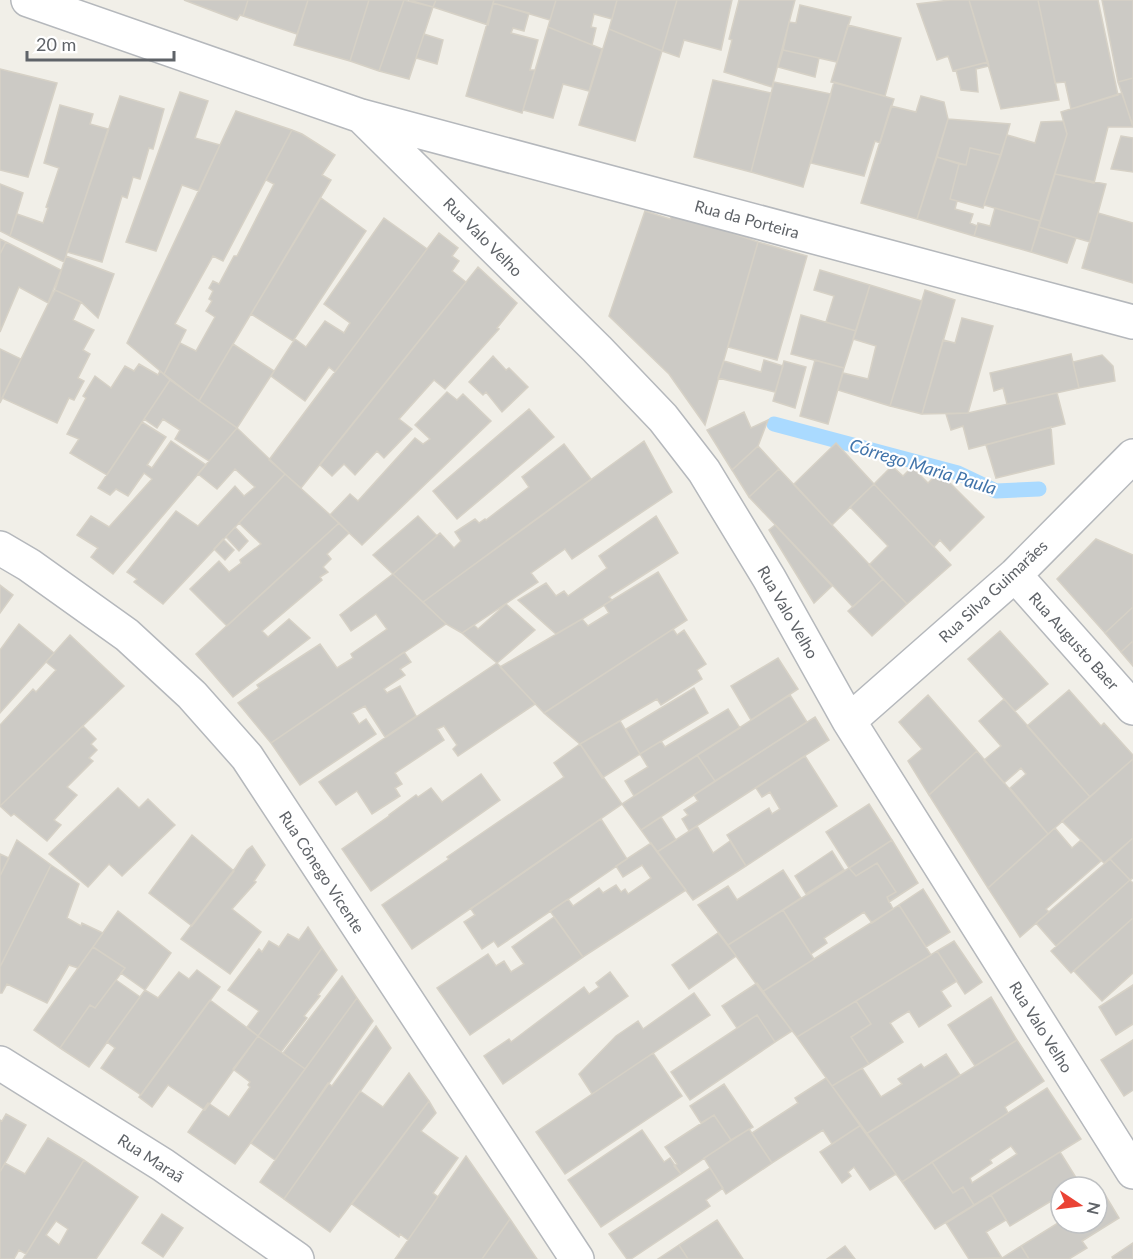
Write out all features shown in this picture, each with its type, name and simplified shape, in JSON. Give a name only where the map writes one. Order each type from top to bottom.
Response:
[{"type":"street","name":"Rua da Porteira","points":[[44,2],[361,116],[1133,322]]},
{"type":"street","name":"Rua Valo Velho","points":[[361,116],[597,349],[663,418],[704,471],[769,578],[849,721],[1133,1172]]},
{"type":"street","name":"Rua Silva Guimarães","points":[[849,721],[1015,575],[1133,456]]},
{"type":"street","name":"Rua Cônego Vicente","points":[[0,548],[29,565],[127,635],[192,695],[247,757],[577,1259]]},
{"type":"street","name":"Rua Augusto Baer","points":[[1015,575],[1133,708]]},
{"type":"street","name":"Rua Maraã","points":[[0,1063],[163,1165],[297,1259]]},
{"type":"building","points":[[184,0],[248,0],[243,16],[240,15],[237,20]]},
{"type":"building","points":[[248,0],[308,0],[297,34],[243,16]]},
{"type":"building","points":[[308,0],[369,0],[350,61],[294,45]]},
{"type":"building","points":[[369,0],[404,0],[379,71],[350,61]]},
{"type":"building","points":[[404,0],[433,7],[409,79],[379,71]]},
{"type":"building","points":[[409,0],[436,0],[433,7]]},
{"type":"building","points":[[436,0],[494,0],[488,25],[433,7]]},
{"type":"building","points":[[494,0],[556,0],[550,20],[493,3]]},
{"type":"building","points":[[556,0],[617,0],[612,19],[594,14],[591,27],[596,28],[592,45],[548,27]]},
{"type":"building","points":[[617,0],[677,0],[662,51],[609,29]]},
{"type":"building","points":[[677,0],[732,0],[721,50],[684,40],[679,57],[662,51]]},
{"type":"building","points":[[739,0],[795,0],[772,87],[724,72],[732,40],[729,39]]},
{"type":"building","points":[[969,0],[988,62],[953,71],[948,56],[937,60],[917,4]]},
{"type":"building","points":[[969,0],[1038,0],[1059,100],[1001,109]]},
{"type":"building","points":[[1038,0],[1098,0],[1118,95],[1071,109],[1065,82],[1055,83]]},
{"type":"building","points":[[1102,0],[1133,0],[1133,78],[1118,82]]},
{"type":"building","points":[[493,3],[529,13],[524,31],[513,28],[511,33],[538,40],[530,70],[535,70],[522,113],[466,96]]},
{"type":"building","points":[[800,5],[851,17],[837,62],[783,50],[789,22],[796,23]]},
{"type":"building","points":[[848,25],[901,38],[885,96],[831,82]]},
{"type":"building","points":[[548,27],[602,49],[589,91],[563,84],[553,118],[523,110]]},
{"type":"building","points":[[609,29],[662,51],[635,141],[579,125]]},
{"type":"building","points":[[424,34],[443,40],[437,64],[416,58]]},
{"type":"building","points":[[783,50],[819,58],[815,77],[778,67]]},
{"type":"building","points":[[988,62],[989,66],[976,69],[978,92],[961,90],[956,70]]},
{"type":"building","points":[[0,69],[57,83],[28,177],[0,170]]},
{"type":"building","points":[[1133,78],[1133,126],[1118,82]]},
{"type":"building","points":[[713,80],[771,93],[751,172],[694,157]]},
{"type":"building","points":[[774,82],[831,94],[803,187],[751,172]]},
{"type":"building","points":[[834,82],[894,99],[880,143],[875,141],[864,176],[811,163]]},
{"type":"building","points":[[180,92],[208,101],[195,138],[220,145],[199,191],[182,185],[156,251],[126,242]]},
{"type":"building","points":[[1122,93],[1133,127],[1108,127],[1094,183],[1055,174],[1067,134],[1061,112]]},
{"type":"building","points":[[120,96],[164,109],[153,149],[149,148],[140,179],[133,177],[127,198],[122,196],[102,262],[67,252]]},
{"type":"building","points":[[921,96],[944,102],[948,119],[917,219],[861,203],[891,106],[916,112]]},
{"type":"building","points":[[60,105],[93,114],[90,124],[108,129],[64,262],[10,236],[17,214],[43,223],[59,168],[44,163]]},
{"type":"building","points":[[236,111],[292,130],[223,261],[213,256],[175,324],[186,330],[164,374],[127,343]]},
{"type":"building","points":[[948,119],[1010,124],[1001,155],[970,148],[966,165],[937,157]]},
{"type":"building","points":[[1063,121],[1067,134],[1040,221],[984,205],[1007,135],[1035,143],[1041,122]]},
{"type":"building","points":[[292,130],[335,155],[322,175],[331,180],[199,401],[164,374],[180,343],[196,351],[215,317],[206,311],[212,301],[209,299],[213,291],[209,288],[213,281],[219,284],[234,256],[237,256],[274,184],[266,180]]},
{"type":"building","points":[[1121,136],[1133,138],[1133,172],[1111,169]]},
{"type":"building","points":[[970,148],[1001,155],[983,208],[950,199],[959,164],[966,165]]},
{"type":"building","points":[[937,157],[959,164],[950,199],[957,201],[955,209],[973,214],[970,223],[977,226],[974,236],[917,219]]},
{"type":"building","points":[[1055,174],[1106,184],[1090,242],[1039,227]]},
{"type":"building","points":[[0,184],[23,193],[10,236],[0,231]]},
{"type":"building","points":[[321,198],[366,231],[293,341],[251,314]]},
{"type":"building","points":[[995,208],[1040,221],[1031,252],[974,236],[978,223],[990,226]]},
{"type":"building","points":[[645,211],[670,219],[673,213],[758,242],[705,425],[669,374],[609,316]]},
{"type":"building","points":[[1098,213],[1133,223],[1133,283],[1082,268]]},
{"type":"building","points":[[384,218],[427,249],[335,372],[329,367],[305,401],[271,376],[295,339],[306,347],[325,321],[344,333],[350,323],[324,304]]},
{"type":"building","points":[[1039,227],[1076,238],[1067,263],[1031,252]]},
{"type":"building","points":[[439,233],[458,248],[452,256],[459,261],[452,271],[466,282],[301,488],[269,460]]},
{"type":"building","points":[[0,239],[6,242],[0,254]]},
{"type":"building","points":[[6,242],[61,270],[48,303],[19,287],[0,332],[0,254]]},
{"type":"building","points":[[758,242],[807,256],[777,360],[728,347]]},
{"type":"building","points":[[66,256],[114,274],[98,318],[81,302],[55,290]]},
{"type":"building","points":[[478,267],[517,303],[497,328],[499,329],[445,389],[434,380],[399,419],[412,429],[384,458],[377,451],[355,475],[344,464],[332,476],[320,465]]},
{"type":"building","points":[[820,270],[870,285],[856,331],[826,322],[834,296],[814,290]]},
{"type":"building","points":[[870,285],[922,301],[890,406],[838,390],[843,373],[868,379],[876,346],[853,339]]},
{"type":"building","points":[[55,290],[81,302],[73,320],[94,330],[83,350],[90,354],[78,378],[84,381],[74,400],[69,398],[57,423],[2,398]]},
{"type":"building","points":[[925,290],[955,300],[922,414],[890,406]]},
{"type":"building","points":[[801,315],[856,331],[844,368],[791,354]]},
{"type":"building","points":[[962,318],[993,326],[968,413],[922,414],[943,340],[955,343]]},
{"type":"building","points":[[233,344],[274,371],[237,428],[199,401]]},
{"type":"building","points":[[0,349],[21,359],[0,403]]},
{"type":"building","points":[[1071,354],[1079,388],[1007,404],[1003,388],[994,391],[990,373]]},
{"type":"building","points":[[1102,355],[1113,366],[1115,381],[1079,388],[1073,362]]},
{"type":"building","points":[[493,356],[506,370],[509,368],[528,387],[502,412],[486,392],[483,395],[469,382]]},
{"type":"building","points":[[764,360],[783,366],[775,392],[718,378],[724,361],[761,372]]},
{"type":"building","points":[[815,360],[844,368],[828,424],[800,416]]},
{"type":"building","points":[[784,361],[806,367],[795,408],[773,401]]},
{"type":"building","points":[[139,364],[158,375],[160,371],[170,380],[107,475],[70,453],[79,439],[67,434],[86,398],[83,396],[95,376],[111,388],[125,366],[134,371]]},
{"type":"building","points":[[170,380],[237,428],[209,461],[175,439],[180,430],[163,419],[157,428],[144,419]]},
{"type":"building","points":[[447,392],[457,400],[463,394],[491,421],[362,545],[330,515],[350,494],[358,501],[415,438],[423,444],[430,439],[415,425]]},
{"type":"building","points":[[1057,393],[1065,424],[969,449],[963,426],[951,430],[946,414],[968,413]]},
{"type":"building","points":[[529,409],[554,437],[457,519],[433,491]]},
{"type":"building","points":[[744,412],[751,428],[768,420],[758,446],[732,470],[707,430]]},
{"type":"building","points":[[142,422],[166,437],[147,465],[152,468],[171,441],[206,465],[113,574],[91,557],[98,548],[77,535],[91,516],[109,527],[152,479],[144,473],[128,496],[116,489],[110,495],[98,488]]},
{"type":"building","points":[[1051,427],[1054,464],[996,478],[986,445]]},
{"type":"building","points":[[237,428],[285,474],[163,604],[134,582],[137,579],[127,572],[176,511],[198,526],[235,486],[244,496],[255,487],[235,469],[217,489],[198,474]]},
{"type":"building","points":[[644,441],[672,492],[572,559],[565,549],[531,573],[538,582],[462,633],[446,624],[423,602]]},
{"type":"building","points":[[836,443],[874,484],[832,525],[794,484]]},
{"type":"building","points":[[564,444],[591,479],[423,602],[393,574],[440,533],[454,548],[461,541],[455,532],[475,519],[479,523],[486,520],[529,487],[522,477]]},
{"type":"building","points":[[758,446],[779,469],[749,497],[732,470]]},
{"type":"building","points":[[892,466],[903,476],[912,467],[928,483],[939,472],[984,517],[950,551],[940,540],[934,547],[874,484]]},
{"type":"building","points":[[779,469],[883,579],[853,607],[749,497]]},
{"type":"building","points":[[285,474],[339,523],[227,626],[190,589],[219,561],[229,572],[261,544],[239,523]]},
{"type":"building","points":[[874,484],[951,565],[907,604],[869,565],[888,546],[850,507]]},
{"type":"building","points":[[418,516],[437,536],[393,574],[373,555]]},
{"type":"building","points":[[656,516],[678,553],[609,597],[612,600],[582,619],[556,634],[518,600],[546,583],[556,596],[564,591],[568,596],[607,568],[599,556]]},
{"type":"building","points":[[339,523],[349,533],[327,554],[331,559],[323,567],[328,572],[320,577],[322,580],[262,631],[268,637],[289,619],[310,638],[233,697],[196,654]]},
{"type":"building","points":[[775,525],[832,586],[814,603],[769,530]]},
{"type":"building","points":[[235,527],[248,541],[239,551],[226,537]]},
{"type":"building","points":[[223,539],[234,550],[225,560],[214,549]]},
{"type":"building","points":[[1096,539],[1133,555],[1133,607],[1105,633],[1057,579]]},
{"type":"building","points":[[658,572],[687,620],[544,713],[500,667],[582,619],[588,626],[609,613],[604,605]]},
{"type":"building","points":[[393,574],[446,624],[271,743],[238,703],[259,688],[257,685],[320,644],[337,668],[353,658],[351,654],[387,629],[376,614],[351,631],[340,615]]},
{"type":"building","points":[[883,579],[907,604],[872,636],[848,611]]},
{"type":"building","points":[[0,585],[13,595],[0,613]]},
{"type":"building","points":[[506,604],[535,630],[497,663],[462,633],[474,625],[478,629]]},
{"type":"building","points":[[1133,607],[1133,641],[1121,652],[1105,633]]},
{"type":"building","points":[[19,624],[54,653],[0,713],[0,650]]},
{"type":"building","points":[[673,629],[677,635],[684,630],[706,664],[697,670],[702,679],[661,705],[657,699],[580,744],[544,713]]},
{"type":"building","points":[[1000,631],[1048,684],[1015,711],[968,659]]},
{"type":"building","points":[[70,635],[124,686],[0,806],[0,725],[33,689],[36,692],[56,670],[46,662]]},
{"type":"building","points":[[1133,641],[1133,666],[1121,652]]},
{"type":"building","points":[[404,652],[411,662],[400,669],[405,675],[384,689],[387,693],[400,686],[416,716],[385,737],[365,706],[352,713],[359,724],[366,719],[376,734],[300,785],[271,743]]},
{"type":"building","points":[[778,658],[798,689],[751,720],[731,686]]},
{"type":"building","points":[[497,663],[535,704],[458,756],[453,749],[457,745],[444,726],[437,729],[444,740],[395,773],[402,784],[395,788],[400,796],[372,814],[357,791],[336,805],[319,782]]},
{"type":"building","points":[[694,688],[708,713],[640,754],[626,729]]},
{"type":"building","points":[[1069,690],[1101,726],[1104,723],[1133,755],[1133,759],[1090,797],[1027,726]]},
{"type":"building","points":[[790,695],[807,722],[715,781],[697,755]]},
{"type":"building","points":[[928,695],[977,751],[929,795],[908,761],[922,749],[899,722]]},
{"type":"building","points":[[1004,699],[1090,797],[1048,834],[1010,788],[1026,774],[1021,768],[1004,783],[984,760],[1001,746],[979,721]]},
{"type":"building","points":[[728,709],[740,728],[634,796],[625,781],[648,767],[640,754],[661,741],[665,747]]},
{"type":"building","points":[[815,717],[829,740],[689,831],[682,819],[688,815],[684,810],[698,801],[694,795]]},
{"type":"building","points":[[620,721],[640,754],[602,778],[580,744]]},
{"type":"building","points":[[83,726],[96,739],[91,744],[97,750],[89,758],[93,761],[67,787],[77,795],[54,820],[61,825],[47,841],[14,814],[11,816],[0,806]]},
{"type":"building","points":[[580,744],[622,804],[412,949],[382,905],[449,859],[447,857],[564,777],[554,763]]},
{"type":"building","points":[[977,751],[1048,834],[988,888],[929,795]]},
{"type":"building","points":[[697,755],[715,781],[641,830],[622,804]]},
{"type":"building","points":[[805,756],[837,806],[746,866],[727,835],[769,808],[772,814],[780,809],[770,792],[762,797],[756,788]]},
{"type":"building","points":[[1133,759],[1133,838],[1104,863],[1062,821]]},
{"type":"building","points":[[481,774],[500,800],[371,891],[342,849],[416,795],[418,797],[431,788],[442,802]]},
{"type":"building","points":[[118,788],[139,808],[148,799],[175,825],[122,876],[109,864],[88,887],[49,854]]},
{"type":"building","points":[[869,804],[892,840],[849,868],[826,832]]},
{"type":"building","points":[[661,817],[676,840],[657,852],[641,830]]},
{"type":"building","points":[[601,819],[627,859],[498,947],[494,941],[482,949],[464,922],[475,915],[471,909]]},
{"type":"building","points":[[697,826],[713,853],[730,841],[746,866],[693,900],[657,852]]},
{"type":"building","points":[[1055,828],[1072,848],[1081,840],[1101,861],[1046,909],[1049,912],[1020,937],[988,888]]},
{"type":"building","points":[[192,835],[234,871],[192,926],[149,893]]},
{"type":"building","points":[[1133,838],[1133,878],[1130,880],[1110,859]]},
{"type":"building","points":[[17,840],[51,865],[0,967],[0,876]]},
{"type":"building","points":[[892,840],[918,883],[889,902],[887,897],[896,892],[877,863],[856,876],[849,868]]},
{"type":"building","points":[[651,843],[686,890],[583,957],[550,911],[568,899],[573,906],[599,888],[603,893],[616,885],[621,892],[625,889],[628,894],[651,878],[642,865],[623,877],[616,866]]},
{"type":"building","points":[[252,846],[265,865],[254,881],[256,882],[232,909],[261,932],[230,974],[181,939]]},
{"type":"building","points":[[832,851],[844,870],[806,894],[795,876]]},
{"type":"building","points":[[0,854],[9,858],[0,876]]},
{"type":"building","points":[[1110,859],[1130,880],[1056,946],[1036,923]]},
{"type":"building","points":[[877,863],[896,892],[887,897],[893,909],[872,923],[864,912],[824,938],[827,943],[811,954],[783,910],[849,868],[856,876]]},
{"type":"building","points":[[51,865],[79,884],[67,918],[81,926],[82,923],[103,933],[78,968],[69,965],[47,1003],[7,984],[0,993],[0,967]]},
{"type":"building","points":[[783,870],[801,898],[728,945],[698,905],[728,886],[737,900]]},
{"type":"building","points":[[1130,880],[1133,883],[1133,918],[1071,973],[1051,951]]},
{"type":"building","points":[[923,889],[950,932],[926,947],[899,905]]},
{"type":"building","points":[[899,905],[931,955],[797,1037],[762,992]]},
{"type":"building","points":[[783,910],[814,959],[762,992],[728,945]]},
{"type":"building","points":[[118,911],[171,953],[145,990],[121,973],[125,968],[93,947]]},
{"type":"building","points":[[554,917],[583,957],[470,1035],[437,988],[488,954],[496,966],[504,961],[511,972],[524,964],[512,947]]},
{"type":"building","points":[[1133,918],[1133,973],[1102,1001],[1074,971]]},
{"type":"building","points":[[308,927],[322,948],[258,1036],[247,1027],[259,1011],[228,990],[259,949],[262,952],[269,941],[279,947],[288,934],[299,940]]},
{"type":"building","points":[[718,933],[736,956],[689,989],[672,965]]},
{"type":"building","points":[[954,941],[982,982],[965,994],[937,951]]},
{"type":"building","points":[[93,947],[125,968],[95,1008],[90,1005],[60,1048],[34,1030]]},
{"type":"building","points":[[322,948],[337,970],[304,1016],[307,1018],[281,1052],[258,1036]]},
{"type":"building","points":[[937,951],[957,981],[941,991],[951,1006],[919,1027],[909,1011],[890,1023],[903,1042],[869,1064],[851,1037],[871,1024],[856,1001]]},
{"type":"building","points":[[197,970],[220,987],[141,1095],[101,1068],[115,1048],[107,1042],[145,990],[158,998],[179,972],[189,979]]},
{"type":"building","points":[[610,972],[628,996],[503,1084],[484,1056],[509,1039],[511,1042],[584,987],[589,994],[599,987],[596,983]]},
{"type":"building","points":[[342,976],[357,998],[305,1069],[283,1053]]},
{"type":"building","points":[[116,980],[140,997],[89,1067],[60,1048],[90,1005],[95,1008]]},
{"type":"building","points":[[757,983],[792,1031],[775,1042],[757,1015],[737,1028],[722,1006]]},
{"type":"building","points":[[1133,985],[1133,1024],[1116,1035],[1099,1007]]},
{"type":"building","points":[[694,993],[710,1015],[592,1094],[579,1074],[616,1036],[638,1021],[643,1029]]},
{"type":"building","points":[[991,997],[1017,1040],[975,1066],[948,1025]]},
{"type":"building","points":[[357,998],[373,1021],[275,1160],[251,1143]]},
{"type":"building","points":[[210,1000],[258,1036],[205,1110],[168,1085],[152,1107],[139,1097]]},
{"type":"building","points":[[856,1001],[871,1024],[851,1037],[869,1064],[832,1086],[797,1037]]},
{"type":"building","points":[[757,1015],[775,1042],[690,1100],[671,1072]]},
{"type":"building","points":[[376,1026],[391,1048],[284,1199],[260,1182],[328,1083],[332,1086]]},
{"type":"building","points":[[258,1036],[305,1069],[235,1164],[188,1132],[208,1103],[229,1117],[250,1087],[248,1085],[250,1082],[233,1069]]},
{"type":"building","points":[[1017,1040],[1044,1081],[1005,1107],[1008,1113],[902,1182],[866,1134]]},
{"type":"building","points":[[1133,1040],[1133,1090],[1124,1096],[1101,1060]]},
{"type":"building","points":[[653,1053],[682,1096],[565,1174],[536,1132]]},
{"type":"building","points":[[946,1054],[960,1075],[866,1134],[832,1086],[862,1068],[881,1097],[902,1084],[898,1079],[921,1064],[924,1068]]},
{"type":"building","points":[[409,1073],[429,1101],[330,1232],[284,1199],[360,1091],[383,1107]]},
{"type":"building","points":[[826,1078],[861,1125],[832,1144],[823,1130],[772,1163],[752,1133],[798,1103],[795,1098]]},
{"type":"building","points":[[724,1084],[753,1127],[731,1140],[714,1115],[701,1123],[690,1106]]},
{"type":"building","points":[[1047,1088],[1081,1139],[974,1205],[963,1187],[953,1193],[932,1162]],"holes":[[[1011,1146],[1017,1154],[972,1183],[970,1178],[992,1163],[990,1160]]]},
{"type":"building","points":[[429,1101],[436,1113],[421,1131],[458,1158],[433,1193],[438,1197],[408,1240],[400,1234],[399,1237],[352,1204]]},
{"type":"building","points":[[6,1114],[26,1125],[0,1172],[0,1120],[2,1121]]},
{"type":"building","points":[[714,1115],[731,1140],[681,1174],[674,1166],[677,1164],[665,1147]]},
{"type":"building","points":[[861,1125],[896,1174],[870,1190],[854,1167],[848,1172],[851,1176],[842,1183],[820,1152]]},
{"type":"building","points":[[749,1129],[772,1163],[726,1194],[704,1158]]},
{"type":"building","points":[[642,1130],[664,1162],[670,1158],[681,1174],[601,1227],[568,1180]]},
{"type":"building","points":[[48,1138],[84,1160],[26,1254],[19,1250],[14,1259],[0,1259],[0,1172],[5,1163],[25,1174]]},
{"type":"building","points":[[1060,1152],[1074,1175],[1049,1175],[1049,1202],[1010,1226],[991,1195]]},
{"type":"building","points":[[466,1156],[510,1219],[482,1259],[395,1259]]},
{"type":"building","points":[[84,1160],[138,1197],[96,1259],[23,1259]],"holes":[[[56,1221],[68,1229],[59,1245],[46,1235]]]},
{"type":"building","points":[[932,1162],[953,1193],[963,1187],[974,1205],[935,1229],[902,1182]]},
{"type":"building","points":[[710,1168],[723,1188],[706,1200],[710,1206],[631,1259],[627,1259],[609,1234]]},
{"type":"building","points":[[991,1195],[1006,1220],[986,1232],[1002,1258],[969,1259],[946,1223]]},
{"type":"building","points":[[1109,1201],[1119,1218],[1109,1224]]},
{"type":"building","points":[[162,1214],[183,1228],[163,1257],[142,1243]]},
{"type":"building","points":[[510,1219],[537,1259],[482,1259]]},
{"type":"building","points":[[717,1220],[743,1259],[688,1259],[679,1245]]},
{"type":"building","points":[[1049,1228],[1049,1235],[1092,1235],[1082,1241],[1087,1248],[1069,1259],[1029,1259],[1021,1246]]},
{"type":"building","points":[[1133,1243],[1133,1259],[1113,1259],[1112,1257]]},
{"type":"building","points":[[679,1245],[688,1259],[658,1259]]},
{"type":"building","points":[[845,1246],[855,1259],[827,1259]]},
{"type":"building","points":[[1021,1246],[1029,1259],[1001,1259],[1002,1258]]},
{"type":"waterway","name":"Córrego Maria Paula","points":[[774,424],[958,473],[996,491],[1039,489]]}]
